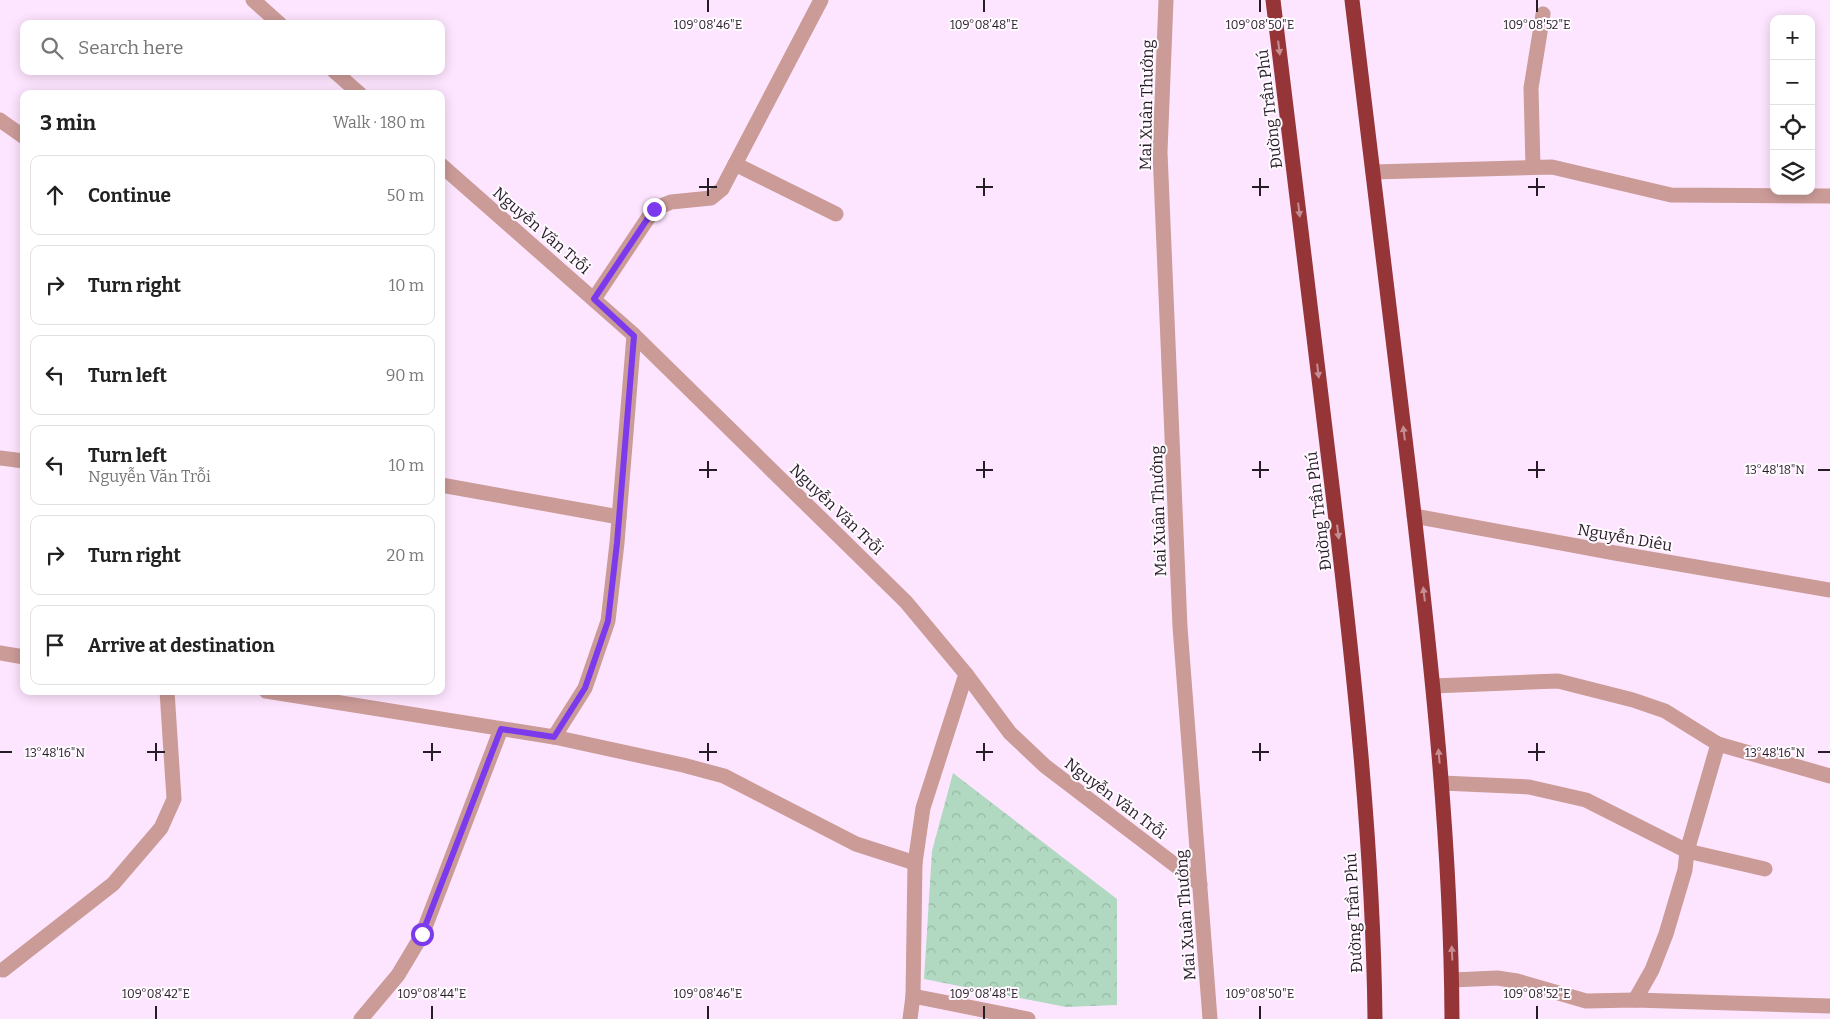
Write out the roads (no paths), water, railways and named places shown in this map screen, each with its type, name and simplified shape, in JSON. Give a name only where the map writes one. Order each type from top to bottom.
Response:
[{"type":"highway","name":"Đường Trần Phú","points":[[1273,0],[1349,624],[1364,789],[1374,957],[1374,1019]]},
{"type":"highway","points":[[1352,0],[1426,614],[1442,783],[1452,980],[1452,1019]]},
{"type":"street","points":[[252,0],[275,20]]},
{"type":"street","points":[[594,299],[654,209],[671,202],[711,198],[722,189],[821,0]]},
{"type":"street","name":"Mai Xuân Thưởng","points":[[1166,0],[1160,152],[1180,627],[1210,1019]]},
{"type":"street","points":[[1533,167],[1531,88],[1543,14]]},
{"type":"street","points":[[339,75],[355,90]]},
{"type":"street","points":[[0,120],[20,134]]},
{"type":"street","points":[[735,164],[836,214]]},
{"type":"street","points":[[1373,172],[1552,167],[1671,195],[1830,196]]},
{"type":"street","name":"Nguyễn Văn Trỗi","points":[[445,169],[634,336],[906,602],[966,674],[1010,733],[1045,766],[1200,884]]},
{"type":"street","points":[[554,737],[585,688],[608,621],[634,336]]},
{"type":"street","points":[[0,458],[20,460]]},
{"type":"street","points":[[445,486],[619,516]]},
{"type":"street","name":"Nguyễn Diêu","points":[[1414,516],[1830,590]]},
{"type":"street","points":[[0,654],[20,656]]},
{"type":"street","points":[[910,1019],[913,996],[915,863],[923,808],[966,674]]},
{"type":"street","points":[[1433,686],[1558,681],[1633,700],[1665,711],[1718,744],[1830,776]]},
{"type":"street","points":[[3,970],[113,884],[162,828],[174,799],[167,695]]},
{"type":"street","points":[[291,695],[554,737],[683,765],[724,776],[856,844],[915,863]]},
{"type":"street","points":[[361,1019],[398,975],[422,934],[501,729]]},
{"type":"street","points":[[1634,1000],[1652,970],[1666,934],[1685,870],[1687,851],[1718,744]]},
{"type":"street","points":[[1442,783],[1529,786],[1586,800],[1687,851],[1765,869]]},
{"type":"street","points":[[1452,980],[1497,978],[1517,981],[1586,1001],[1634,1000],[1830,1006]]},
{"type":"street","points":[[913,996],[1028,1019]]}]
